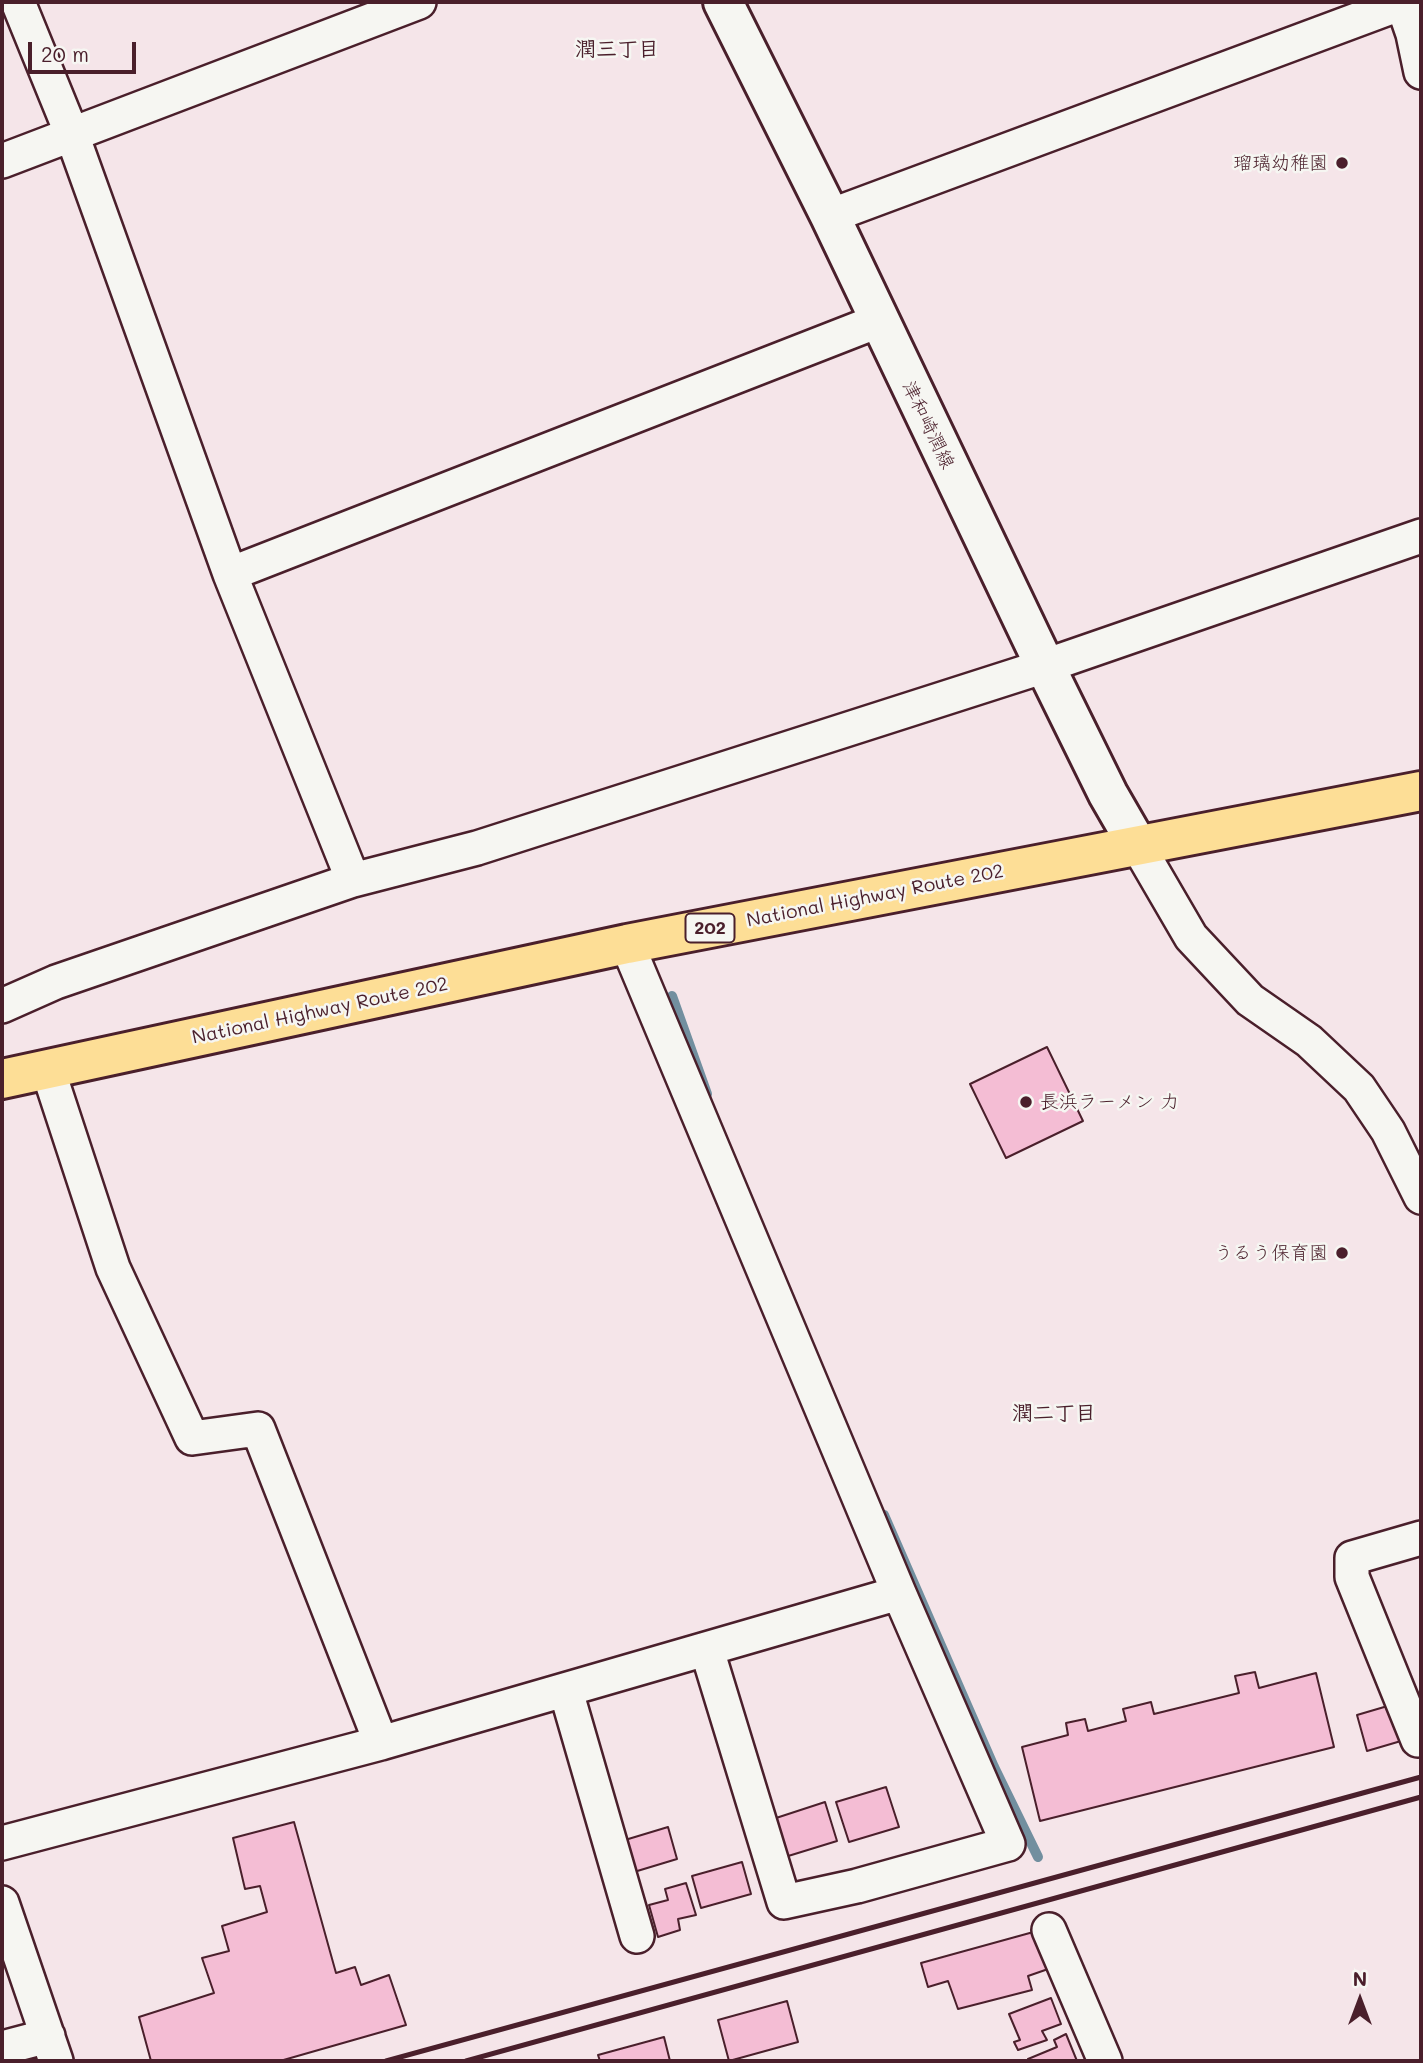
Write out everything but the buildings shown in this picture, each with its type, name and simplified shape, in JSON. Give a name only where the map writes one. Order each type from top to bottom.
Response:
[{"type":"highway","name":"National Highway Route 202","points":[[2,1079],[626,944],[1421,791]]},
{"type":"main road","name":"津和崎潤線","points":[[723,2],[830,216],[1045,666],[1108,794],[1138,846]]},
{"type":"street","points":[[18,2],[71,132],[230,574],[353,880]]},
{"type":"street","points":[[2,161],[71,132],[419,2]]},
{"type":"street","points":[[830,216],[1402,2],[1413,34],[1421,72]]},
{"type":"street","points":[[230,574],[878,321]]},
{"type":"street","points":[[2,1006],[56,982],[353,880],[477,848],[1045,666],[1421,536]]},
{"type":"street","points":[[1138,846],[1191,937],[1250,1000],[1309,1041],[1359,1088],[1388,1131],[1421,1197]]},
{"type":"street","points":[[626,944],[899,1594],[1008,1844],[857,1886],[784,1902],[707,1650]]},
{"type":"street","points":[[48,1070],[113,1268],[192,1438],[258,1429],[381,1743]]},
{"type":"street","points":[[1418,1740],[1352,1577],[1352,1559],[1421,1538]]},
{"type":"street","points":[[2,1843],[381,1743],[899,1594]]},
{"type":"street","points":[[566,1691],[637,1936]]},
{"type":"street","points":[[2,1903],[52,2048],[2,2048]]},
{"type":"street","points":[[1049,1930],[1105,2061]]},
{"type":"waterway","points":[[672,996],[707,1094]]},
{"type":"waterway","points":[[884,1515],[994,1767],[1038,1857]]},
{"type":"railway","points":[[386,2061],[1421,1777]]},
{"type":"railway","points":[[466,2061],[1421,1797]]},
{"type":"place","name":"瑠璃幼稚園","points":[[1342,163]]},
{"type":"place","name":"長浜ラーメン 力","points":[[1026,1102]]},
{"type":"place","name":"うるう保育園","points":[[1342,1253]]},
{"type":"district","name":"潤三丁目","points":[[617,50]]},
{"type":"district","name":"潤二丁目","points":[[1054,1414]]}]
